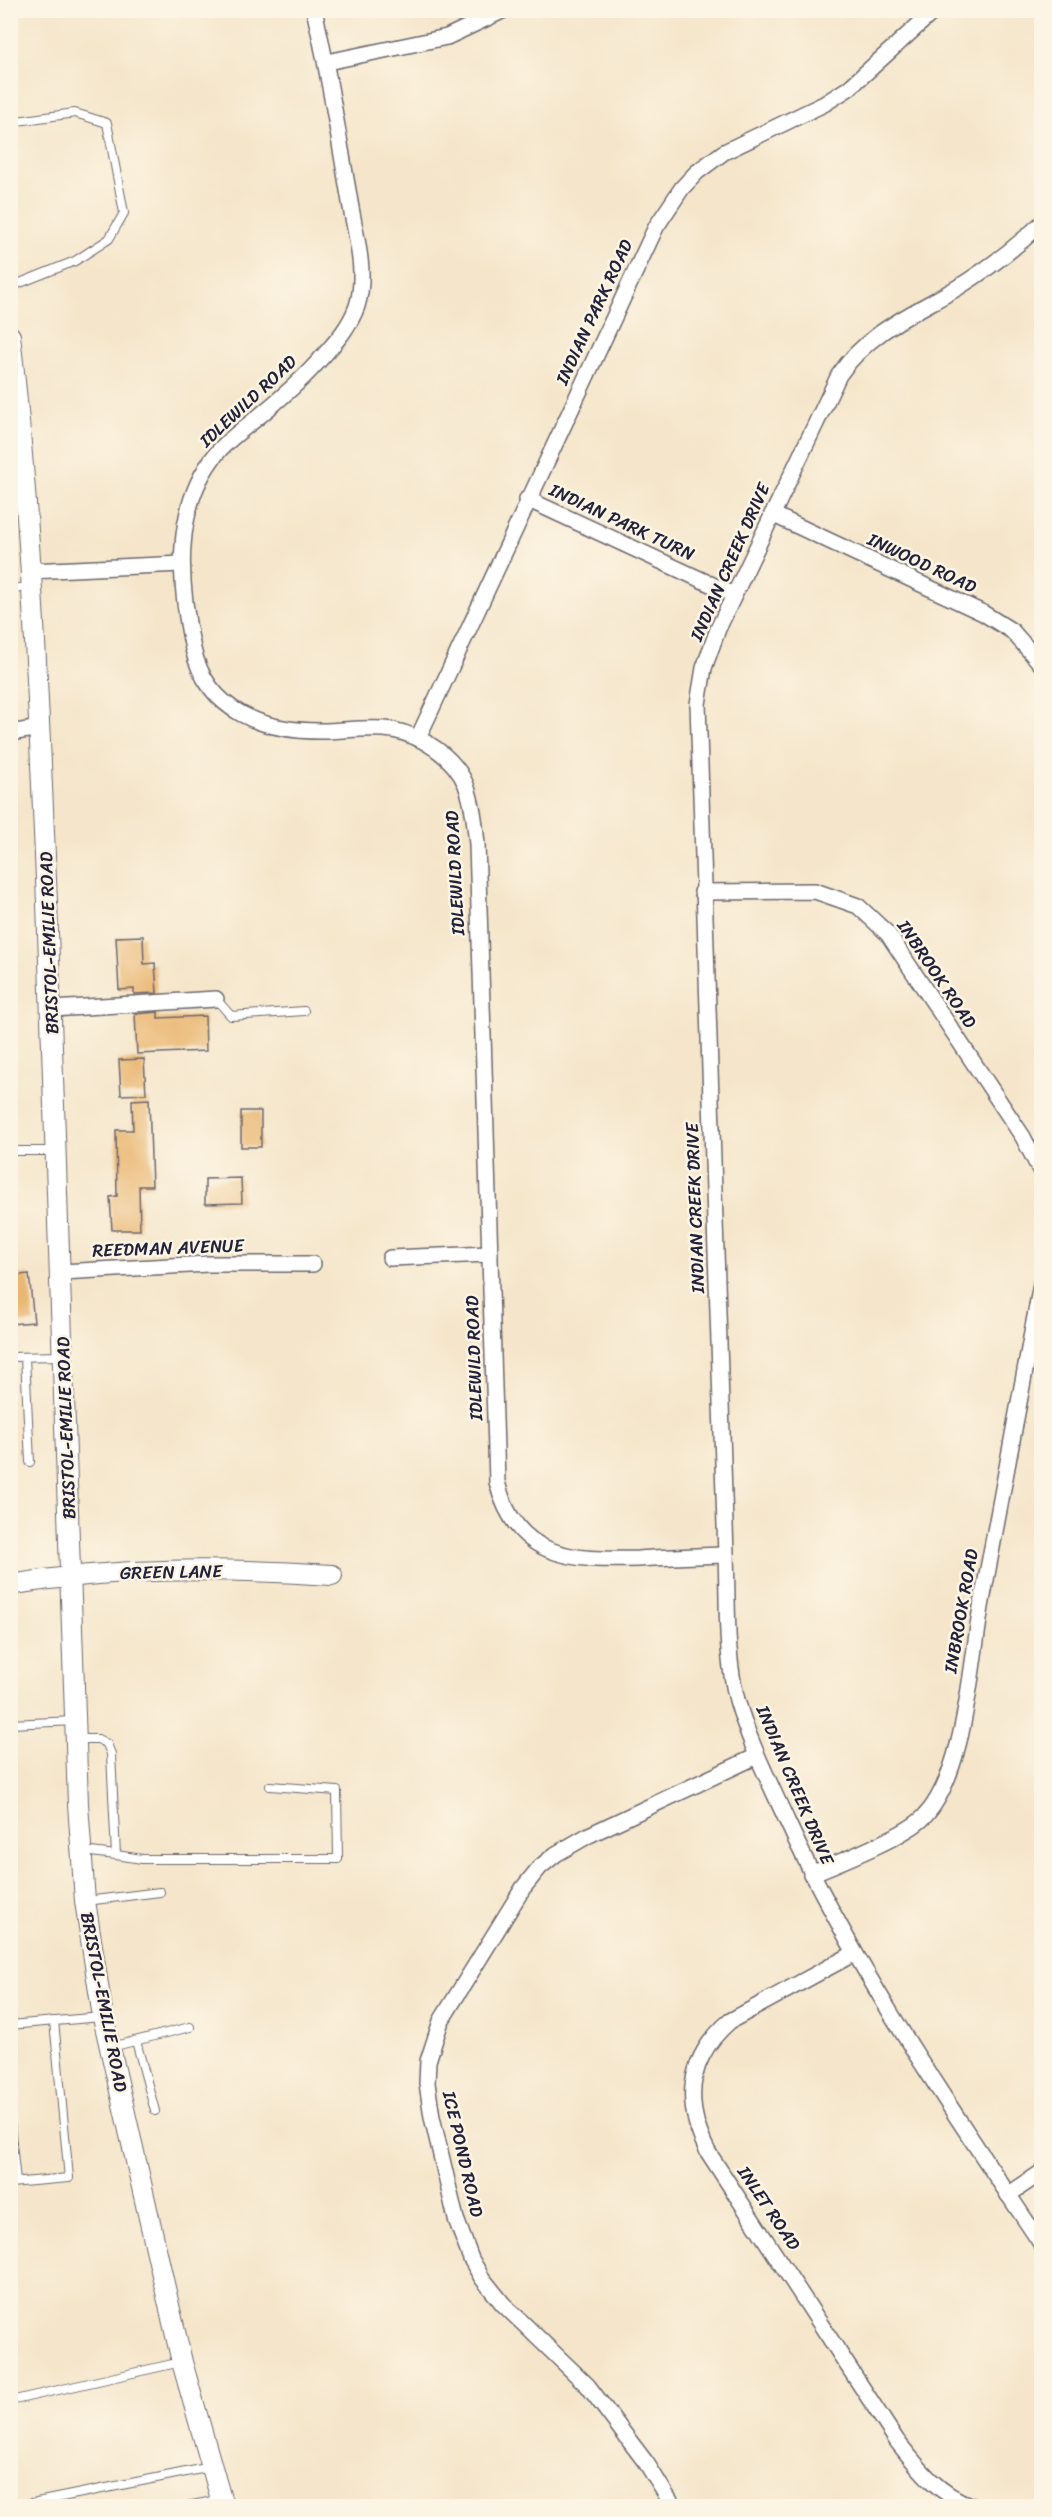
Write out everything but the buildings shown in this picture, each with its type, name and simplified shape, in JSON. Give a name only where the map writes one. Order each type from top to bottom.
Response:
[{"type":"street","name":"IDLEWILD ROAD","points":[[314,10],[327,62],[360,266],[358,303],[343,333],[306,375],[217,452],[201,477],[190,503],[183,531],[182,564],[194,651],[208,687],[226,706],[252,719],[285,729],[323,731],[379,728],[395,730],[418,738],[434,748],[455,766],[465,782],[474,809],[497,1482],[508,1515],[536,1545],[570,1557],[602,1560],[726,1555]]},
{"type":"street","points":[[327,62],[447,38],[504,10]]},
{"type":"street","name":"INDIAN PARK ROAD","points":[[418,738],[527,499],[656,226],[682,188],[724,152],[824,104],[849,88],[935,10]]},
{"type":"street","name":"INDIAN CREEK DRIVE","points":[[1041,223],[986,270],[882,330],[850,358],[838,375],[718,629],[704,668],[698,704],[702,892],[726,1555],[733,1677],[737,1698],[757,1756],[811,1875],[853,1954],[1041,2245]]},
{"type":"street","name":"BRISTOL-EMILIE ROAD","points":[[11,337],[21,495],[31,579],[40,728],[52,1009],[70,1575],[85,1901],[103,2017],[182,2362],[222,2503]]},
{"type":"street","name":"INDIAN PARK TURN","points":[[527,499],[734,595]]},
{"type":"street","name":"INWOOD ROAD","points":[[772,514],[983,613],[1012,631],[1041,665]]},
{"type":"street","points":[[31,579],[182,564]]},
{"type":"street","points":[[10,733],[40,728]]},
{"type":"street","name":"INBROOK ROAD","points":[[702,892],[782,889],[816,891],[858,906],[888,934],[1023,1137],[1041,1174]]},
{"type":"street","points":[[52,1009],[216,999]]},
{"type":"street","points":[[390,1258],[490,1254]]},
{"type":"street","name":"REEDMAN AVENUE","points":[[61,1272],[277,1263],[313,1264]]},
{"type":"street","name":"INBROOK ROAD","points":[[811,1875],[915,1826],[940,1795],[948,1777],[965,1708],[978,1620],[1041,1280]]},
{"type":"street","name":"GREEN LANE","points":[[10,1585],[70,1575],[260,1570],[332,1575]]},
{"type":"street","name":"ICE POND ROAD","points":[[673,2506],[647,2464],[588,2386],[503,2304],[482,2278],[471,2259],[456,2218],[432,2117],[427,2083],[428,2061],[441,2020],[523,1887],[540,1867],[556,1854],[589,1834],[757,1756]]},
{"type":"street","name":"INLET ROAD","points":[[853,1954],[730,2021],[716,2033],[699,2062],[693,2081],[692,2104],[696,2129],[708,2152],[897,2441],[938,2489],[972,2506]]},
{"type":"street","points":[[1008,2195],[1041,2172]]},
{"type":"lane","points":[[10,122],[75,113],[107,123],[124,213],[110,239],[84,256],[10,287]]},
{"type":"lane","points":[[10,589],[31,579]]},
{"type":"lane","points":[[216,999],[231,1016],[304,1011]]},
{"type":"lane","points":[[10,1151],[57,1151]]},
{"type":"lane","points":[[10,1357],[64,1356]]},
{"type":"lane","points":[[25,1357],[30,1462]]},
{"type":"lane","points":[[10,1724],[76,1730],[107,1744],[111,1754],[116,1854]]},
{"type":"lane","points":[[81,1851],[142,1859],[338,1859],[337,1791],[270,1786]]},
{"type":"lane","points":[[85,1901],[160,1892]]},
{"type":"lane","points":[[10,2025],[103,2017]]},
{"type":"lane","points":[[10,2123],[13,2182],[69,2178],[54,2021]]},
{"type":"lane","points":[[110,2047],[190,2027]]},
{"type":"lane","points":[[136,2041],[155,2111]]},
{"type":"lane","points":[[10,2401],[182,2362]]},
{"type":"lane","points":[[17,2506],[212,2467]]},
{"type":"lane","points":[[187,2506],[222,2503]]}]
